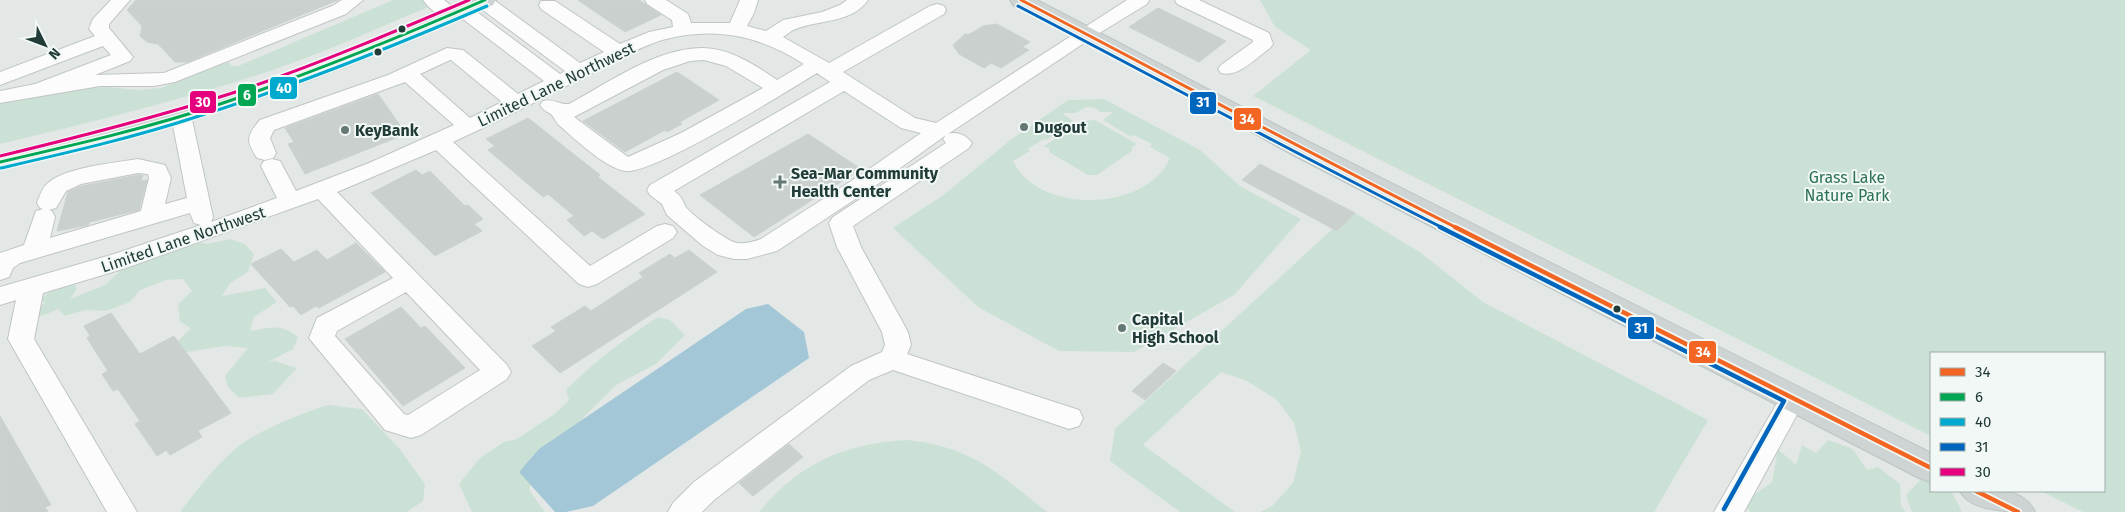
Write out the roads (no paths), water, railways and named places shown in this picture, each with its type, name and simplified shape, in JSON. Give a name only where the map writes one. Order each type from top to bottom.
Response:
[{"type":"main road","points":[[0,162],[113,135],[181,115],[321,68],[484,0]]},
{"type":"main road","points":[[1021,0],[1300,148],[1930,467]]},
{"type":"main road","points":[[1978,492],[2018,512]]},
{"type":"street","points":[[121,0],[100,23],[99,29],[145,80]]},
{"type":"street","points":[[0,97],[100,80],[168,78],[339,10],[354,0]]},
{"type":"street","points":[[432,0],[457,12],[558,82]]},
{"type":"street","points":[[484,0],[579,72]]},
{"type":"street","points":[[654,0],[681,18],[683,31]]},
{"type":"street","points":[[736,29],[746,13],[749,0]]},
{"type":"street","points":[[770,38],[790,24],[827,17],[847,9],[859,0]]},
{"type":"street","points":[[937,10],[830,73],[658,190],[673,201],[675,210],[722,246],[734,251],[751,251],[769,245],[870,179],[946,134],[1086,33],[1140,0]]},
{"type":"street","points":[[1184,0],[1262,37],[1263,44],[1228,69]]},
{"type":"street","points":[[548,4],[618,52]]},
{"type":"street","name":"Limited Lane Northwest","points":[[0,296],[31,289],[205,233],[377,168],[468,127],[618,52],[656,36],[696,28],[736,29],[770,38],[830,73],[908,123],[946,134]]},
{"type":"street","points":[[0,79],[106,38]]},
{"type":"street","points":[[290,201],[258,141],[259,133],[267,125],[406,73],[448,54],[456,54],[525,98],[565,112],[576,109],[671,60],[703,54],[743,66],[776,88]]},
{"type":"street","points":[[40,89],[123,57]]},
{"type":"street","points":[[406,73],[468,127]]},
{"type":"street","points":[[565,112],[563,115],[565,120],[617,160],[624,164],[631,164],[649,158],[776,88],[830,73]]},
{"type":"street","points":[[181,115],[205,233]]},
{"type":"street","points":[[892,359],[898,345],[895,332],[849,247],[841,223],[961,143],[946,134]]},
{"type":"street","points":[[438,140],[588,278],[665,232]]},
{"type":"street","points":[[34,251],[52,192],[66,181],[124,168],[149,167],[157,170],[160,178],[151,217]]},
{"type":"street","points":[[321,189],[498,372],[411,427],[395,422],[322,338],[326,325],[409,280]]},
{"type":"street","points":[[0,271],[2,263],[12,257],[199,202]]},
{"type":"street","points":[[31,289],[21,339],[122,512]]},
{"type":"street","points":[[683,512],[704,491],[860,373],[892,359],[1069,418]]},
{"type":"street","points":[[1729,512],[1793,398]]},
{"type":"water","points":[[768,304],[804,332],[809,358],[593,506],[566,512],[555,512],[519,472],[539,449],[746,309]]},
{"type":"place","name":"Dugout","points":[[1024,127]]},
{"type":"place","name":"KeyBank","points":[[345,130]]},
{"type":"place","name":"Sea-Mar Community Health Center","points":[[780,182]]},
{"type":"place","name":"Capital High School","points":[[1122,328]]},
{"type":"park label","name":"Grass Lake Nature Park","points":[[1847,186]]}]
